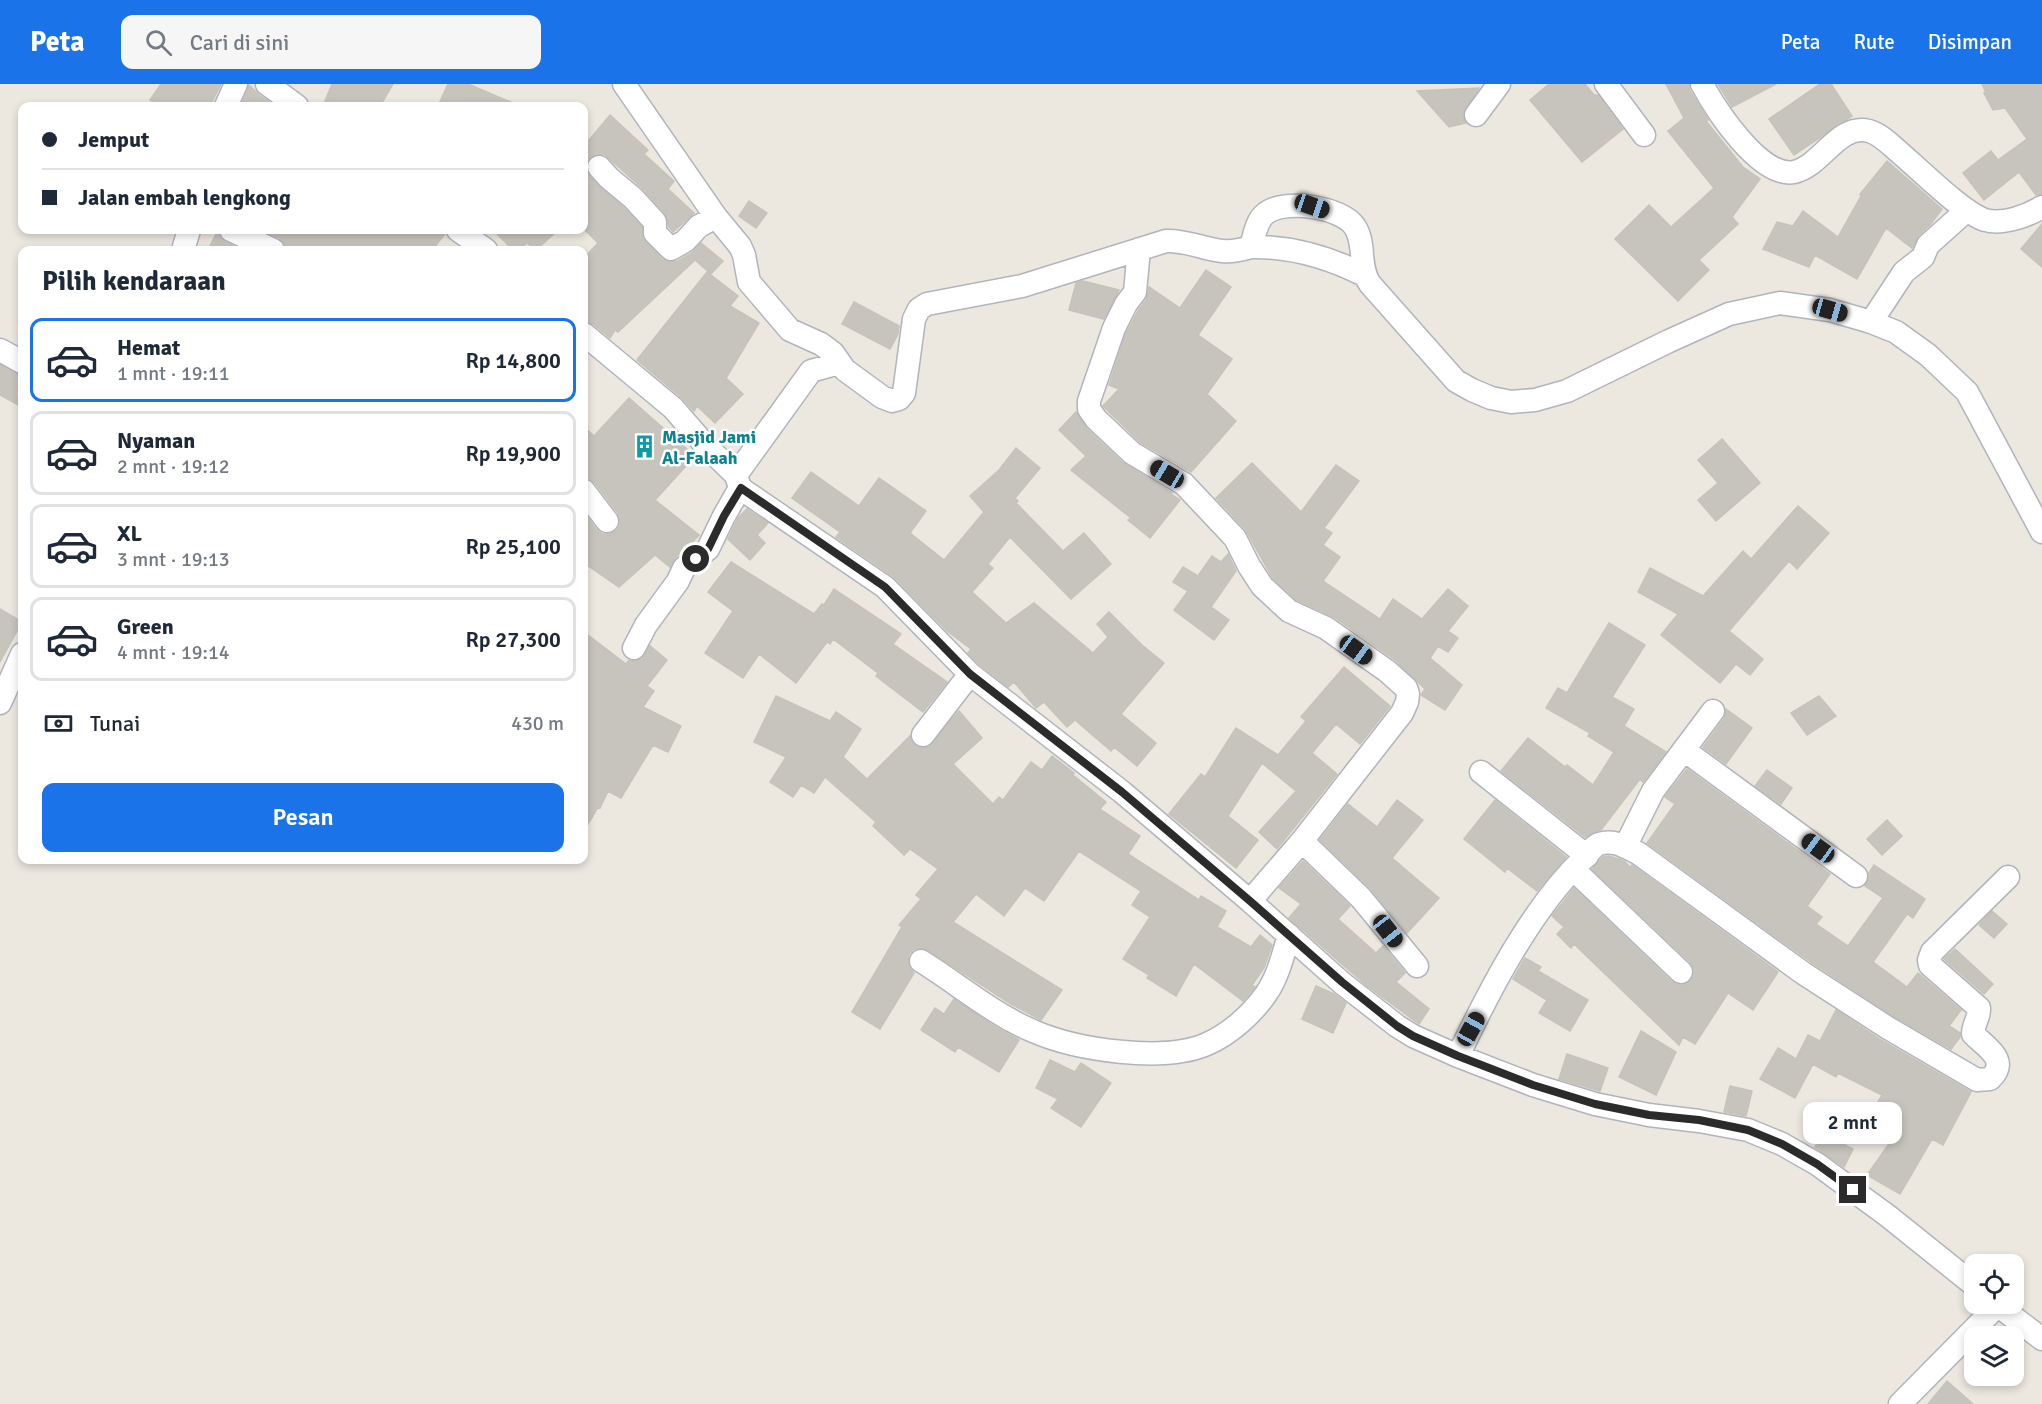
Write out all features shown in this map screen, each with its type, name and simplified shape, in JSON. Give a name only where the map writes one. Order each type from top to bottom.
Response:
[{"type":"street","points":[[228,102],[236,84]]},
{"type":"street","points":[[267,84],[292,102]]},
{"type":"street","points":[[624,84],[716,217],[740,246],[749,282],[790,330],[822,344],[833,353],[845,370],[882,397],[892,400],[899,399],[904,393],[914,319],[919,309],[927,304],[1022,286],[1166,241],[1177,240],[1223,251],[1237,251],[1251,247],[1288,249],[1339,262],[1364,275],[1456,381],[1491,398],[1511,402],[1535,400],[1567,391],[1729,314],[1780,303],[1830,310],[1871,321],[1896,332],[1949,374],[1967,392],[2042,532]]},
{"type":"street","points":[[1476,115],[1499,84]]},
{"type":"street","points":[[1606,84],[1644,135]]},
{"type":"street","points":[[1702,84],[1734,133],[1759,159],[1774,169],[1794,172],[1809,165],[1844,136],[1855,131],[1869,131],[1886,141],[1967,210],[1985,220],[2001,222],[2042,207]]},
{"type":"street","points":[[599,166],[655,222],[655,233],[671,249],[685,241],[699,226],[716,217]]},
{"type":"street","points":[[1251,247],[1258,225],[1266,212],[1276,207],[1312,206],[1345,218],[1355,226],[1364,275]]},
{"type":"street","points":[[1871,321],[1904,272],[1923,257],[1928,245],[1967,210]]},
{"type":"street","points":[[239,234],[265,246]]},
{"type":"street","points":[[464,234],[480,246]]},
{"type":"street","points":[[1139,249],[1135,292],[1114,328],[1089,401],[1089,409],[1096,419],[1132,453],[1184,484],[1235,538],[1249,566],[1262,585],[1290,611],[1326,628],[1387,671],[1406,688],[1408,694],[1402,713],[1302,841],[1250,901]]},
{"type":"street","points":[[588,337],[673,408],[738,481],[885,587],[970,674],[1122,792],[1388,1019],[1413,1036],[1533,1085],[1595,1104],[1748,1130],[1782,1144],[1817,1164],[1853,1190],[1964,1277]]},
{"type":"street","points":[[0,350],[18,360]]},
{"type":"street","points":[[634,648],[646,625],[678,581],[684,568],[708,549],[738,481],[811,371],[839,363]]},
{"type":"street","points":[[588,496],[607,520]]},
{"type":"street","points":[[0,703],[18,663]]},
{"type":"street","points":[[923,735],[970,674]]},
{"type":"street","points":[[1625,847],[1653,791],[1713,711]]},
{"type":"street","points":[[1684,750],[1856,876]]},
{"type":"street","points":[[1481,772],[1580,862],[1681,972]]},
{"type":"street","points":[[1302,841],[1361,898],[1417,966]]},
{"type":"street","points":[[1458,1056],[1509,959],[1536,917],[1596,845],[1614,842],[1647,859],[1803,973],[1888,1028],[1977,1080],[1990,1079],[1997,1072],[1999,1065],[1997,1059],[1973,1034],[1979,1008],[1930,965],[1929,960],[1932,952],[2008,877]]},
{"type":"street","points":[[921,961],[1011,1020],[1034,1032],[1058,1040],[1117,1052],[1168,1053],[1207,1044],[1239,1023],[1266,994],[1279,969],[1289,935]]},
{"type":"street","points":[[1900,1404],[1987,1314]]},
{"type":"street","points":[[2010,1314],[2042,1339]]},
{"type":"building","points":[[161,84],[221,84],[212,102],[153,102],[150,100]]},
{"type":"building","points":[[332,84],[393,84],[382,102],[325,102]]},
{"type":"building","points":[[448,84],[468,84],[511,102],[440,102]]},
{"type":"building","points":[[1549,84],[1585,84],[1594,95],[1598,95],[1623,129],[1582,162],[1530,100]]},
{"type":"building","points":[[1666,84],[1689,84],[1690,91],[1708,120],[1706,121],[1743,167],[1760,179],[1732,217],[1738,224],[1699,260],[1709,270],[1678,301],[1615,239],[1649,205],[1671,227],[1714,188],[1668,131],[1684,118]]},
{"type":"building","points":[[1718,84],[1776,84],[1732,107]]},
{"type":"building","points":[[1820,84],[1831,84],[1852,116],[1794,155],[1769,119]]},
{"type":"building","points":[[1982,84],[2042,84],[2042,194],[2036,195],[2019,172],[1984,200],[1963,173],[1991,151],[1998,160],[2027,139],[2005,108],[1993,110]]},
{"type":"building","points":[[249,85],[269,102],[243,102]]},
{"type":"building","points":[[1479,88],[1463,113],[1466,123],[1449,127],[1417,91]]},
{"type":"building","points":[[610,115],[648,150],[644,154],[674,181],[668,189],[694,213],[673,232],[665,213],[642,188],[604,154],[596,154],[588,160],[588,141]]},
{"type":"building","points":[[1887,161],[1942,209],[1919,235],[1912,248],[1886,228],[1857,279],[1815,255],[1809,267],[1763,249],[1777,222],[1793,226],[1803,211],[1838,237],[1861,196],[1860,194]]},
{"type":"building","points":[[588,174],[642,227],[643,239],[662,259],[670,262],[678,261],[692,253],[701,243],[723,261],[711,274],[695,260],[618,332],[615,330],[610,338],[588,322],[588,254],[598,243],[588,233]]},
{"type":"building","points":[[749,201],[767,213],[756,228],[739,216]]},
{"type":"building","points":[[2042,224],[2042,267],[2021,249]]},
{"type":"building","points":[[216,234],[219,234],[225,242],[234,246],[210,246]]},
{"type":"building","points":[[270,234],[445,234],[435,246],[285,246],[279,238]]},
{"type":"building","points":[[497,234],[554,234],[540,246],[531,246],[527,243],[524,246],[509,246]]},
{"type":"building","points":[[1206,270],[1231,287],[1198,335],[1232,359],[1207,394],[1236,421],[1191,472],[1140,442],[1103,406],[1119,389],[1109,385],[1126,333],[1146,300],[1149,287],[1180,308]]},
{"type":"building","points":[[707,272],[738,296],[730,306],[759,323],[726,378],[743,394],[715,423],[697,406],[694,411],[637,360]]},
{"type":"building","points":[[1083,281],[1119,290],[1104,319],[1069,310],[1076,283]]},
{"type":"building","points":[[854,302],[899,326],[898,334],[890,349],[842,324]]},
{"type":"building","points":[[0,365],[18,373],[18,405],[0,395]]},
{"type":"building","points":[[629,398],[695,456],[655,500],[699,535],[675,558],[670,567],[655,555],[619,587],[588,566],[588,518],[602,534],[616,531],[620,526],[618,513],[595,483],[588,479],[588,431],[594,436]]},
{"type":"building","points":[[1076,412],[1087,429],[1123,463],[1180,500],[1150,538],[1128,520],[1131,518],[1071,470],[1086,456],[1059,430]]},
{"type":"building","points":[[1722,439],[1760,483],[1716,521],[1698,500],[1718,483],[1698,460]]},
{"type":"building","points":[[1016,448],[1040,468],[1015,498],[1018,501],[1016,503],[1063,551],[1084,533],[1111,564],[1071,599],[1010,537],[988,564],[993,568],[972,592],[1006,623],[1034,603],[1093,653],[1108,637],[1097,624],[1109,612],[1164,663],[1121,714],[1156,743],[1137,766],[1114,747],[1111,751],[1075,720],[1067,727],[1044,702],[1036,708],[1014,682],[1008,687],[979,664],[968,653],[971,649],[947,631],[894,577],[836,537],[840,532],[792,498],[811,472],[859,506],[879,478],[926,511],[910,533],[944,560],[984,512],[970,496],[999,470]]},
{"type":"building","points":[[1252,463],[1301,512],[1336,465],[1359,481],[1324,528],[1332,533],[1323,545],[1340,557],[1323,581],[1380,619],[1393,599],[1422,619],[1448,589],[1468,606],[1448,631],[1458,638],[1448,652],[1438,646],[1430,658],[1462,685],[1445,710],[1421,695],[1425,689],[1395,660],[1334,617],[1297,600],[1272,577],[1245,529],[1216,498]]},
{"type":"building","points":[[1798,506],[1829,533],[1797,569],[1789,561],[1729,631],[1763,659],[1750,675],[1736,664],[1720,683],[1661,635],[1678,614],[1638,592],[1650,568],[1703,596],[1743,551],[1751,559]]},
{"type":"building","points":[[747,509],[768,523],[757,535],[765,543],[750,560],[728,539],[738,518]]},
{"type":"building","points":[[1228,554],[1236,571],[1211,607],[1229,620],[1214,640],[1174,610],[1188,591],[1173,582],[1183,567],[1198,576],[1212,556],[1221,562]]},
{"type":"building","points":[[731,562],[814,614],[822,604],[824,605],[834,589],[901,634],[893,644],[947,682],[923,712],[876,676],[878,673],[833,639],[830,644],[827,642],[796,683],[759,654],[743,678],[705,653],[733,611],[708,592]]},
{"type":"building","points":[[0,609],[18,620],[18,629],[0,662]]},
{"type":"building","points":[[1609,623],[1645,645],[1612,697],[1634,709],[1624,726],[1666,752],[1643,782],[1640,779],[1601,830],[1585,837],[1501,771],[1528,738],[1565,767],[1567,765],[1593,785],[1614,752],[1588,736],[1590,733],[1546,708],[1558,688],[1567,693]]},
{"type":"building","points":[[588,635],[626,664],[629,660],[642,659],[650,646],[667,660],[647,686],[654,691],[643,707],[681,726],[668,752],[653,745],[621,798],[608,791],[600,808],[598,807],[588,824]]},
{"type":"building","points":[[1344,667],[1390,706],[1360,744],[1336,724],[1312,753],[1337,774],[1277,849],[1259,832],[1296,791],[1262,763],[1228,816],[1258,840],[1236,868],[1169,814],[1201,774],[1205,777],[1236,728],[1278,755],[1306,721],[1301,717]]},
{"type":"building","points":[[776,696],[830,721],[836,712],[861,729],[843,757],[867,779],[910,736],[915,746],[929,747],[959,711],[982,738],[953,764],[993,804],[999,797],[1003,800],[1031,762],[1042,770],[1052,756],[1106,802],[1100,809],[1140,836],[1128,854],[1199,900],[1201,896],[1226,911],[1217,927],[1251,947],[1260,935],[1272,945],[1264,968],[1252,985],[1255,987],[1243,1001],[1194,964],[1176,996],[1147,978],[1149,975],[1123,959],[1150,917],[1132,905],[1141,891],[1079,851],[1044,901],[1025,888],[1004,916],[976,894],[953,922],[1062,990],[1041,1020],[1011,1004],[928,950],[921,948],[914,949],[909,954],[909,967],[914,973],[880,1029],[852,1012],[902,927],[899,925],[921,899],[916,895],[938,869],[910,849],[904,855],[873,826],[876,822],[825,777],[814,793],[801,785],[793,797],[770,782],[786,757],[754,742]]},
{"type":"building","points":[[1819,696],[1836,716],[1807,735],[1791,713]]},
{"type":"building","points":[[1726,709],[1752,728],[1726,764],[1703,747],[1724,719]]},
{"type":"building","points":[[1687,769],[1830,874],[1807,906],[1822,917],[1816,924],[1848,946],[1883,898],[1865,886],[1874,865],[1925,899],[1913,918],[1907,914],[1873,962],[1907,987],[1918,973],[1961,1010],[1949,1026],[1960,1033],[1960,1037],[1951,1049],[1895,1017],[1811,962],[1647,843],[1675,804],[1665,797]]},
{"type":"building","points":[[1767,770],[1792,788],[1781,804],[1755,786]]},
{"type":"building","points":[[1397,800],[1423,820],[1392,858],[1439,898],[1407,933],[1370,888],[1320,840],[1348,804],[1377,827]]},
{"type":"building","points":[[1495,800],[1566,857],[1537,891],[1507,868],[1505,872],[1464,839]]},
{"type":"building","points":[[1887,820],[1902,836],[1882,855],[1867,839]]},
{"type":"building","points":[[1609,856],[1624,861],[1630,867],[1632,865],[1778,972],[1753,1010],[1728,993],[1695,1044],[1683,1037],[1679,1045],[1574,944],[1571,948],[1557,934],[1564,927],[1552,916],[1574,888],[1672,982],[1684,985],[1691,981],[1694,969],[1690,962],[1592,869],[1603,857]]},
{"type":"building","points":[[1303,861],[1350,906],[1338,919],[1376,953],[1383,946],[1405,973],[1396,982],[1429,1009],[1419,1024],[1366,985],[1289,918],[1301,904],[1279,888]]},
{"type":"building","points":[[1992,911],[2007,924],[1994,938],[1979,925]]},
{"type":"building","points":[[1955,949],[1993,984],[1984,994],[1944,959]]},
{"type":"building","points":[[1525,958],[1541,967],[1538,971],[1588,1000],[1570,1031],[1539,1013],[1547,1000],[1513,979]]},
{"type":"building","points":[[1316,986],[1334,994],[1346,1003],[1333,1033],[1302,1019]]},
{"type":"building","points":[[954,999],[1019,1040],[999,1072],[958,1047],[955,1052],[921,1030],[935,1008],[944,1014]]},
{"type":"building","points":[[1836,1010],[1881,1040],[1971,1092],[1943,1145],[1932,1139],[1900,1194],[1867,1175],[1903,1124],[1874,1109],[1882,1095],[1838,1073],[1836,1077],[1813,1064],[1795,1098],[1760,1079],[1778,1048],[1796,1059],[1808,1035],[1820,1041]]},
{"type":"building","points":[[1641,1031],[1676,1052],[1656,1095],[1619,1077]]},
{"type":"building","points":[[1567,1054],[1608,1068],[1600,1091],[1559,1079]]},
{"type":"building","points":[[1050,1060],[1075,1072],[1081,1063],[1111,1083],[1081,1127],[1051,1108],[1058,1099],[1036,1088]]},
{"type":"building","points":[[1730,1086],[1752,1091],[1746,1116],[1724,1112]]},
{"type":"building","points":[[1823,1133],[1853,1149],[1844,1167],[1815,1147]]},
{"type":"building","points":[[1947,1381],[1973,1404],[1928,1404]]},
{"type":"place","name":"Masjid Jami Al-Falaah","points":[[644,447]]},
{"type":"route","points":[[696,559],[708,549],[741,488],[885,587],[970,674],[1122,792],[1342,982],[1397,1026],[1413,1036],[1458,1056],[1533,1085],[1595,1104],[1748,1130],[1782,1144],[1817,1164],[1853,1190]]}]
